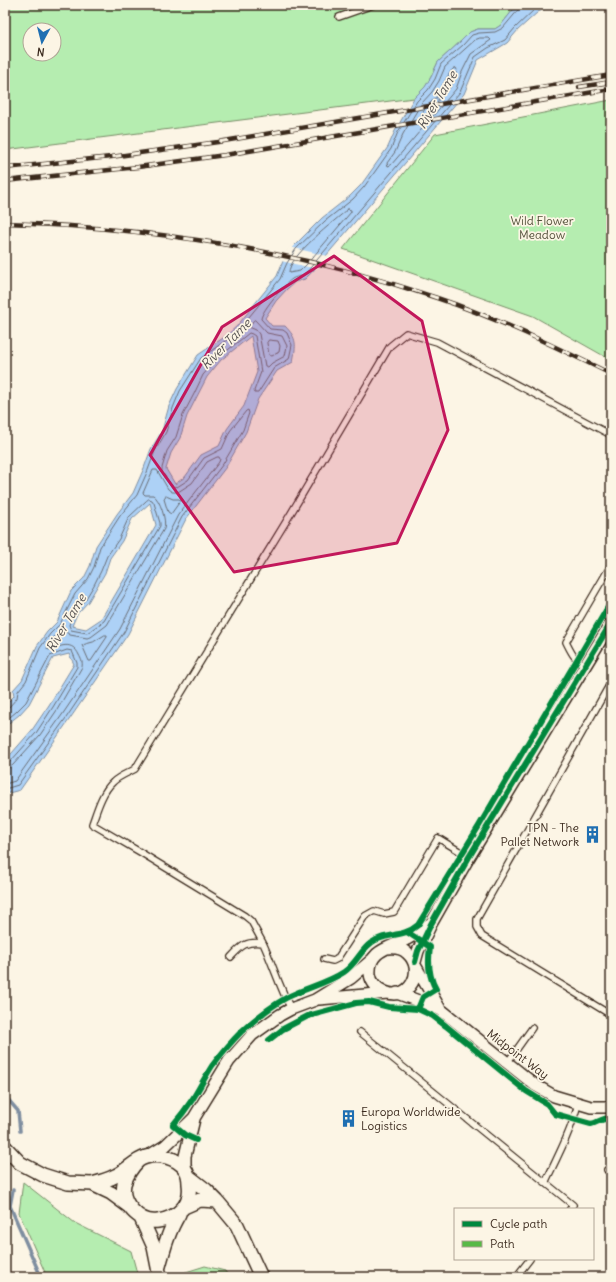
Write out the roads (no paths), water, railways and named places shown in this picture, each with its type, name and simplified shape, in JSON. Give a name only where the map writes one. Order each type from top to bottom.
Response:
[{"type":"street","points":[[415,965],[418,951],[430,924],[611,623]]},
{"type":"street","points":[[387,948],[392,947],[403,950],[412,958],[415,965],[416,975],[412,984],[406,990],[392,993],[380,990],[372,980],[370,968],[373,958],[379,952],[387,948],[406,939],[430,924]]},
{"type":"street","name":"Midpoint Way","points":[[142,1159],[165,1146],[194,1118],[230,1061],[252,1035],[280,1015],[315,1000],[351,978],[373,958]]},
{"type":"street","name":"Midpoint Way","points":[[415,965],[440,1009]]},
{"type":"street","name":"Midpoint Way","points":[[315,1000],[392,993],[440,1009],[535,1085],[554,1096],[591,1107],[611,1107]]},
{"type":"street","name":"Midpoint Way","points":[[187,1172],[185,1156],[194,1118]]},
{"type":"street","points":[[5,1147],[20,1163],[43,1175],[68,1183],[92,1184],[116,1176],[142,1159],[160,1156],[175,1160],[206,1190],[237,1225],[261,1277]]},
{"type":"street","points":[[130,1208],[125,1198],[124,1186],[128,1172],[142,1159]]},
{"type":"street","points":[[160,1274],[164,1249],[170,1231],[188,1198],[190,1190],[187,1172]]},
{"type":"street","points":[[92,1184],[111,1194],[141,1218],[154,1247],[160,1274]]},
{"type":"street","points":[[141,1218],[156,1222],[169,1219],[200,1200],[217,1202]]},
{"type":"lane","points":[[339,17],[373,5]]},
{"type":"lane","points":[[291,1009],[278,982],[269,957],[251,921],[92,824],[96,811],[106,791],[113,782],[135,769],[290,515],[390,346],[406,333],[437,342],[611,435]]},
{"type":"lane","points":[[585,665],[577,661],[566,642],[611,565]]},
{"type":"lane","points":[[611,682],[477,919],[477,927],[482,936],[611,1015]]},
{"type":"lane","points":[[324,959],[333,961],[337,959],[365,916],[374,911],[384,914],[394,912],[438,838],[469,857]]},
{"type":"lane","points":[[231,957],[240,947],[252,942],[262,944]]},
{"type":"lane","points":[[508,1063],[532,1028]]},
{"type":"lane","points":[[360,1032],[546,1181],[573,1205],[571,1208]]},
{"type":"lane","points":[[546,1181],[566,1139],[578,1104]]},
{"type":"lane","points":[[516,1277],[529,1260]]},
{"type":"water","name":"River Tame","points":[[517,5],[552,5],[538,12],[518,30],[507,43],[478,60],[464,94],[314,270],[305,279],[295,282],[276,301],[265,318],[272,326],[285,326],[292,335],[295,342],[293,362],[277,371],[258,399],[246,432],[226,467],[186,519],[128,634],[20,790],[5,794],[5,761],[32,730],[74,664],[69,654],[53,658],[29,704],[19,715],[5,726],[5,705],[14,696],[13,690],[22,680],[37,646],[47,632],[57,622],[71,591],[84,578],[90,566],[96,546],[133,493],[151,449],[162,431],[169,406],[177,389],[198,355],[226,336],[237,326],[277,276],[283,261],[293,247],[322,218],[350,196],[361,185],[388,147],[395,131],[414,98],[425,87],[438,62],[470,32],[478,29],[495,29],[501,25]],"holes":[[[251,336],[257,372],[244,406],[227,429],[219,446],[201,455],[185,477],[175,484],[166,469],[171,453],[180,438],[187,416],[207,377],[221,360]],[[150,503],[156,525],[101,619],[86,629],[72,626],[77,614],[88,602],[105,573],[110,558],[122,541],[132,519]]]},
{"type":"waterway","points":[[5,1096],[18,1111],[20,1131]]},
{"type":"waterway","points":[[13,1190],[10,1206],[41,1277]]},
{"type":"railway","points":[[5,168],[111,157],[218,142],[611,75]]},
{"type":"railway","points":[[579,87],[611,82]]},
{"type":"railway","points":[[5,181],[138,167],[225,155],[611,89]]},
{"type":"railway","points":[[5,223],[60,225],[169,236],[224,244],[331,267],[385,281],[481,314],[611,374]]},
{"type":"place","name":"TPN - The Pallet Network","points":[[592,834]]},
{"type":"place","name":"Europa Worldwide Logistics","points":[[348,1118]]},
{"type":"park label","name":"Wild Flower Meadow","points":[[542,227]]}]
